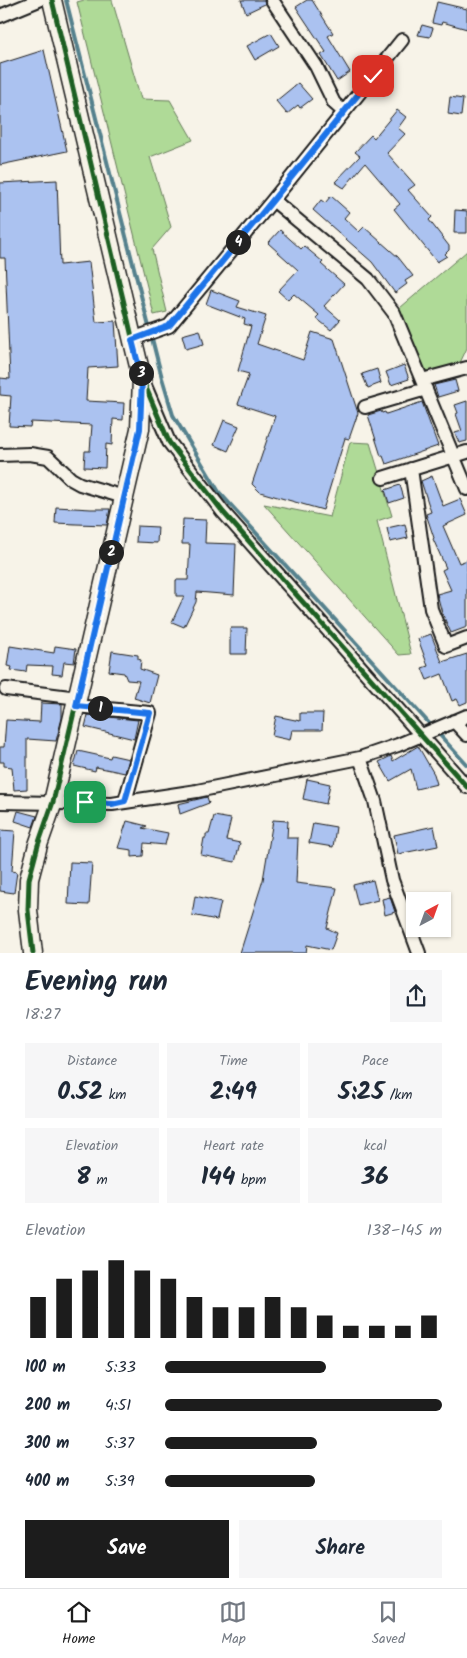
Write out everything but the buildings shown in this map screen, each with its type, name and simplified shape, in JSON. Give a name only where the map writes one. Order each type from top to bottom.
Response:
[{"type":"street","points":[[0,16],[39,0]]},
{"type":"street","points":[[33,953],[28,910],[30,879],[38,845],[53,802],[140,429],[142,379],[137,338],[52,0]]},
{"type":"street","points":[[272,0],[316,66],[334,103],[344,112]]},
{"type":"street","points":[[137,338],[169,326],[402,40]]},
{"type":"street","points":[[273,200],[368,279],[394,313],[467,489]]},
{"type":"street","points":[[365,407],[467,368]]},
{"type":"street","points":[[142,379],[169,442],[223,512],[423,734],[467,787]]},
{"type":"street","points":[[384,478],[467,452]]},
{"type":"street","points":[[0,454],[30,454],[48,457],[71,479],[80,484],[124,497]]},
{"type":"street","points":[[411,469],[431,609],[446,646],[467,638]]},
{"type":"street","points":[[6,689],[150,713],[125,801]]},
{"type":"street","points":[[0,802],[112,804],[197,791],[360,758],[398,745],[467,716]]},
{"type":"street","points":[[450,723],[467,735]]},
{"type":"street","points":[[360,758],[375,802],[392,880],[420,953]]},
{"type":"green space","points":[[84,0],[112,0],[141,99],[170,100],[193,140],[150,157],[171,227],[152,249],[167,312],[154,315],[77,2]]},
{"type":"green space","points":[[467,251],[467,348],[458,367],[428,378],[394,313]]},
{"type":"green space","points":[[350,442],[370,443],[392,516],[377,521],[411,654],[399,655],[264,504],[330,517]]},
{"type":"waterway","points":[[66,0],[173,415],[219,492],[467,765]]},
{"type":"cycle path","points":[[33,953],[28,910],[29,879],[38,845],[53,802],[140,429],[142,379],[52,0]]},
{"type":"cycle path","points":[[144,383],[169,442],[223,512],[467,787]]},
{"type":"route","points":[[85,802],[112,804],[125,801],[150,713],[76,706],[140,429],[142,379],[132,340],[169,326],[373,76]]}]
